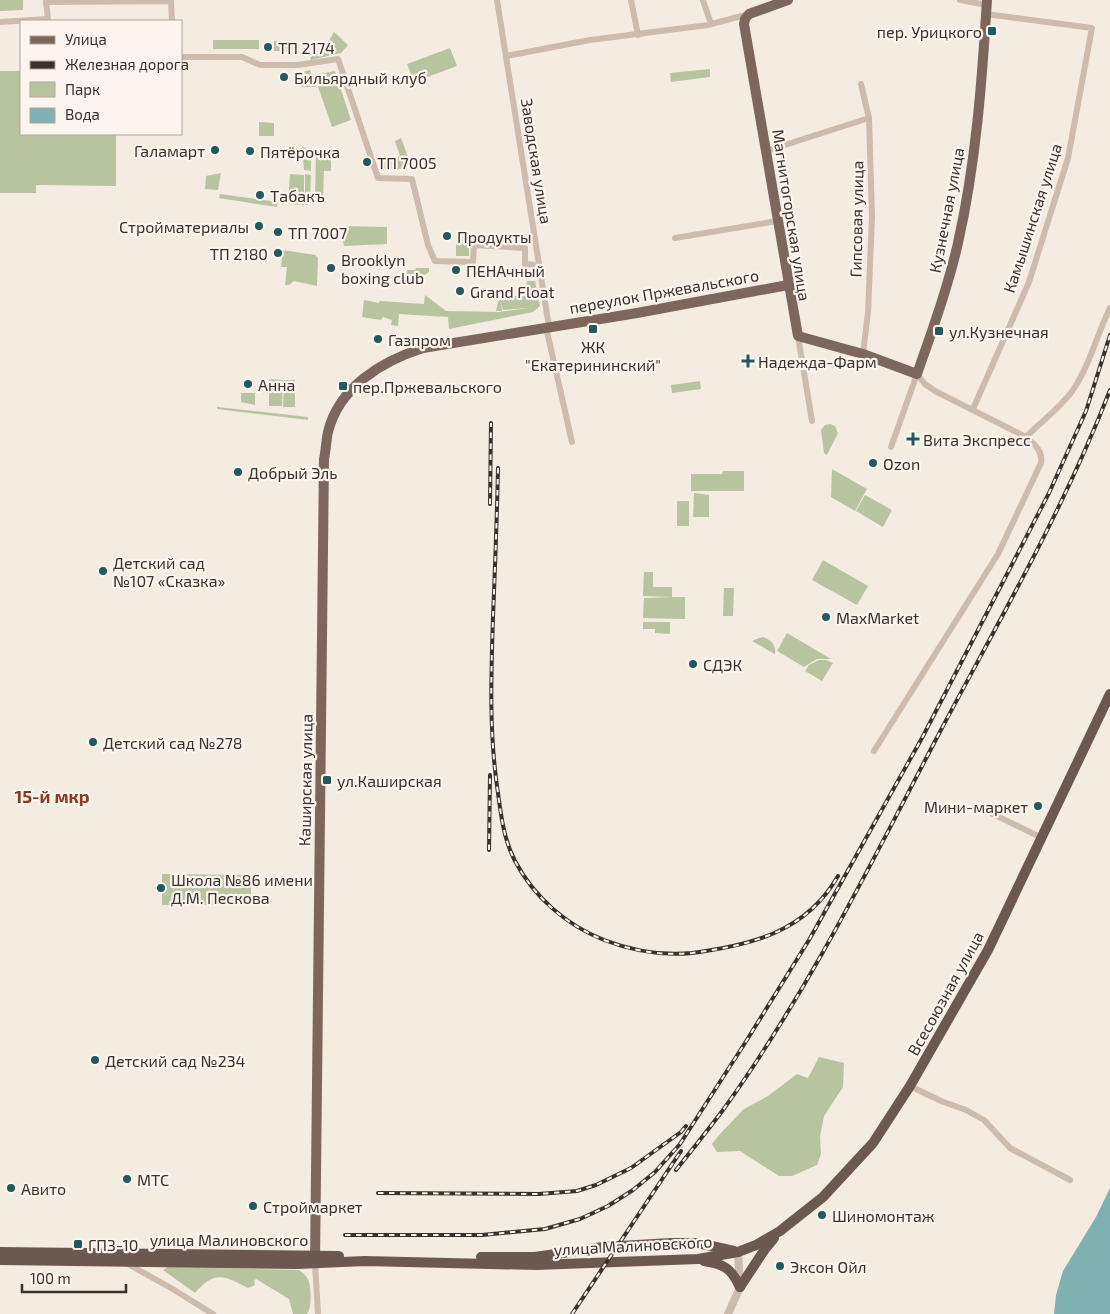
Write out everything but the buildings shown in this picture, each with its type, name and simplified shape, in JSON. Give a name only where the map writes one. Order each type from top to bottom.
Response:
[{"type":"highway","name":"Всесоюзная улица","points":[[738,1252],[756,1245],[780,1231],[823,1197],[873,1143],[910,1086],[988,950],[1107,709],[1110,694]]},
{"type":"highway","points":[[698,1260],[723,1266],[734,1276],[740,1287],[765,1249],[780,1231]]},
{"type":"highway","name":"улица Малиновского","points":[[0,1260],[298,1264],[315,1259],[535,1257],[603,1247],[670,1243],[698,1243],[738,1252]]},
{"type":"highway","name":"улица Малиновского","points":[[0,1252],[536,1265],[698,1260],[738,1252]]},
{"type":"main road","points":[[748,14],[788,0]]},
{"type":"main road","name":"Кузнечная улица","points":[[917,374],[934,325],[958,243],[974,150],[982,76],[986,6]]},
{"type":"main road","name":"Магнитогорская улица","points":[[748,14],[744,24],[798,336]]},
{"type":"main road","name":"переулок Пржевальского","points":[[423,348],[637,313],[788,285]]},
{"type":"main road","points":[[798,336],[863,354],[917,374]]},
{"type":"main road","name":"Каширская улица","points":[[315,1259],[324,459],[328,431],[340,404],[360,380],[388,362],[423,348]]},
{"type":"street","name":"Заводская улица","points":[[496,0],[548,327]]},
{"type":"street","points":[[631,0],[638,35]]},
{"type":"street","points":[[703,0],[711,24]]},
{"type":"street","points":[[960,0],[986,6]]},
{"type":"street","points":[[48,20],[46,1],[171,1],[172,20]]},
{"type":"street","name":"Камышинская улица","points":[[973,409],[1029,282],[1068,158],[1092,28],[986,6]]},
{"type":"street","points":[[506,56],[590,40],[711,24],[748,14]]},
{"type":"street","points":[[0,22],[20,21]]},
{"type":"street","points":[[182,57],[242,57],[260,65],[298,65],[338,59],[378,178],[412,179],[428,245],[435,261],[473,262],[474,245],[525,248],[526,264],[538,265]]},
{"type":"street","name":"Гипсовая улица","points":[[861,84],[869,118],[872,217],[868,312],[863,354]]},
{"type":"street","points":[[766,151],[869,118]]},
{"type":"street","points":[[675,238],[778,221]]},
{"type":"street","points":[[1026,437],[1058,409],[1073,388],[1086,366],[1110,308]]},
{"type":"street","points":[[548,327],[572,442]]},
{"type":"street","name":"Магнитогорская улица","points":[[798,336],[812,421]]},
{"type":"street","points":[[874,751],[998,554],[1041,463],[1040,453],[1032,441],[935,391],[925,384],[917,374]]},
{"type":"street","name":"Кузнечная улица","points":[[891,447],[917,374]]},
{"type":"street","points":[[991,813],[1042,838]]},
{"type":"street","points":[[910,1086],[941,1101],[966,1110],[984,1120],[1010,1148],[1070,1180]]},
{"type":"street","points":[[728,1314],[740,1287],[738,1252]]},
{"type":"street","points":[[315,1259],[318,1314]]},
{"type":"street","points":[[123,1261],[213,1314]]},
{"type":"green space","points":[[0,0],[23,0],[23,10],[0,11]]},
{"type":"green space","points":[[334,32],[348,45],[341,53],[311,60],[310,58],[327,44]]},
{"type":"green space","points":[[213,40],[259,40],[259,49],[213,49]]},
{"type":"green space","points":[[274,41],[293,41],[293,51],[274,51]]},
{"type":"green space","points":[[450,48],[457,66],[414,82],[407,64]]},
{"type":"green space","points":[[710,69],[710,77],[671,82],[670,73]]},
{"type":"green space","points":[[310,70],[316,87],[301,87],[299,73]]},
{"type":"green space","points":[[0,71],[20,71],[20,135],[116,135],[116,186],[36,185],[36,193],[0,193]]},
{"type":"green space","points":[[335,71],[351,120],[332,127],[314,75]]},
{"type":"green space","points":[[259,122],[274,123],[274,136],[259,136]]},
{"type":"green space","points":[[401,138],[408,157],[405,169],[381,169],[379,164],[400,156],[395,141]]},
{"type":"green space","points":[[302,146],[308,150],[311,160],[311,171],[304,170]]},
{"type":"green space","points":[[331,149],[331,171],[324,171],[323,199],[315,198],[316,153]]},
{"type":"green space","points":[[221,173],[218,190],[205,189],[206,176]]},
{"type":"green space","points":[[290,174],[304,175],[304,205],[288,204]]},
{"type":"green space","points":[[305,174],[311,175],[310,202],[308,202],[308,205],[305,205]]},
{"type":"green space","points":[[220,194],[278,202],[277,207],[219,198]]},
{"type":"green space","points":[[340,226],[387,227],[387,244],[344,246]]},
{"type":"green space","points":[[456,236],[494,237],[494,243],[469,242],[469,256],[456,256]]},
{"type":"green space","points":[[283,250],[315,255],[318,258],[317,286],[294,281],[289,285],[285,285],[287,267],[281,267]]},
{"type":"green space","points":[[416,268],[429,268],[429,272],[421,277],[407,276],[407,270],[415,270]]},
{"type":"green space","points":[[527,281],[535,281],[540,306],[533,312],[449,329],[448,317],[399,314],[398,326],[391,325],[392,320],[383,317],[381,320],[362,317],[364,300],[379,303],[380,301],[424,304],[425,295],[446,311],[498,312],[528,308],[503,310],[501,302],[502,311],[496,311],[498,302],[504,296],[526,296]]},
{"type":"green space","points":[[269,379],[283,380],[282,406],[269,406]]},
{"type":"green space","points":[[284,380],[295,380],[295,407],[283,407]]},
{"type":"green space","points":[[700,381],[701,389],[672,393],[671,385]]},
{"type":"green space","points":[[241,393],[255,393],[255,405],[241,402]]},
{"type":"green space","points":[[217,407],[308,417],[308,420],[217,409]]},
{"type":"green space","points":[[825,425],[835,426],[838,433],[827,455],[824,453],[821,430]]},
{"type":"green space","points":[[832,469],[867,489],[855,511],[831,497]]},
{"type":"green space","points":[[723,471],[744,471],[744,491],[691,491],[691,474],[722,474]]},
{"type":"green space","points":[[694,493],[709,495],[709,517],[693,517]]},
{"type":"green space","points":[[865,495],[892,510],[883,527],[856,511]]},
{"type":"green space","points":[[677,501],[689,501],[689,526],[677,526]]},
{"type":"green space","points":[[823,560],[868,586],[857,605],[812,580]]},
{"type":"green space","points":[[644,572],[653,572],[653,587],[672,587],[672,597],[643,596]]},
{"type":"green space","points":[[724,588],[734,588],[733,616],[723,616]]},
{"type":"green space","points":[[685,597],[685,619],[643,618],[644,598]]},
{"type":"green space","points":[[643,622],[670,622],[670,634],[655,633],[655,629],[643,629]]},
{"type":"green space","points":[[787,633],[831,659],[817,659],[804,667],[777,651]]},
{"type":"green space","points":[[762,637],[772,643],[775,648],[775,654],[752,641]]},
{"type":"green space","points":[[819,660],[833,663],[822,681],[805,671],[809,665]]},
{"type":"green space","points":[[162,874],[251,875],[251,905],[162,905]]},
{"type":"green space","points":[[819,1057],[844,1063],[843,1087],[824,1116],[820,1137],[821,1154],[817,1165],[792,1176],[779,1176],[740,1151],[717,1152],[712,1144],[744,1109],[768,1096],[797,1074],[808,1078]]},
{"type":"green space","points":[[168,1267],[299,1270],[309,1282],[311,1298],[309,1311],[307,1314],[293,1314],[289,1299],[256,1279],[254,1281],[255,1285],[248,1288],[226,1278],[214,1278],[195,1293],[163,1270]]},
{"type":"water","points":[[1110,1188],[1110,1314],[1054,1314],[1056,1295],[1063,1271],[1096,1217]]},
{"type":"railway","points":[[345,1235],[482,1235],[545,1229],[580,1219],[608,1206],[633,1190],[655,1172],[680,1144],[809,940],[922,738],[1049,493],[1086,411],[1110,335]]},
{"type":"railway","points":[[676,1170],[723,1110],[754,1065],[784,1018],[839,923],[1053,519],[1110,390]]},
{"type":"railway","points":[[490,504],[491,423]]},
{"type":"railway","points":[[498,468],[491,705],[495,771],[500,810],[511,853],[523,874],[541,898],[564,918],[604,940],[637,950],[681,954],[714,950],[776,933],[810,911],[825,895],[838,876]]},
{"type":"railway","points":[[489,850],[490,775]]},
{"type":"railway","points":[[378,1193],[539,1194],[577,1191],[596,1185],[631,1168],[681,1132],[686,1126]]},
{"type":"railway","points":[[572,1314],[681,1151]]},
{"type":"place","name":"пер. Урицкого","points":[[992,31]]},
{"type":"place","name":"ТП 2174","points":[[268,47]]},
{"type":"place","name":"Бильярдный клуб","points":[[284,77]]},
{"type":"place","name":"Галамарт","points":[[215,150]]},
{"type":"place","name":"Пятёрочка","points":[[250,151]]},
{"type":"place","name":"ТП 7005","points":[[367,162]]},
{"type":"place","name":"Табакъ","points":[[260,195]]},
{"type":"place","name":"Стройматериалы","points":[[259,226]]},
{"type":"place","name":"ТП 7007","points":[[278,232]]},
{"type":"place","name":"Продукты","points":[[447,236]]},
{"type":"place","name":"ТП 2180","points":[[278,253]]},
{"type":"place","name":"Brooklyn boxing club","points":[[331,268]]},
{"type":"place","name":"ПЕНАчный","points":[[456,270]]},
{"type":"place","name":"Grand Float","points":[[460,291]]},
{"type":"place","name":"ЖК \"Екатерининский\"","points":[[593,329]]},
{"type":"place","name":"ул.Кузнечная","points":[[939,331]]},
{"type":"place","name":"Газпром","points":[[378,339]]},
{"type":"place","name":"Надежда-Фарм","points":[[748,361]]},
{"type":"place","name":"Анна","points":[[248,384]]},
{"type":"place","name":"пер.Пржевальского","points":[[343,386]]},
{"type":"place","name":"Вита Экспресс","points":[[913,439]]},
{"type":"place","name":"Ozon","points":[[873,463]]},
{"type":"place","name":"Добрый Эль","points":[[238,472]]},
{"type":"place","name":"Детский сад №107 «Сказка»","points":[[103,571]]},
{"type":"place","name":"MaxMarket","points":[[826,617]]},
{"type":"place","name":"СДЭК","points":[[693,664]]},
{"type":"place","name":"Детский сад №278","points":[[93,742]]},
{"type":"place","name":"ул.Каширская","points":[[327,780]]},
{"type":"place","name":"Мини-маркет","points":[[1038,806]]},
{"type":"place","name":"Школа №86 имени Д.М. Пескова","points":[[161,888]]},
{"type":"place","name":"Детский сад №234","points":[[95,1060]]},
{"type":"place","name":"МТС","points":[[127,1179]]},
{"type":"place","name":"Авито","points":[[11,1188]]},
{"type":"place","name":"Строймаркет","points":[[253,1206]]},
{"type":"place","name":"Шиномонтаж","points":[[822,1215]]},
{"type":"place","name":"ГПЗ-10","points":[[78,1244]]},
{"type":"place","name":"Эксон Ойл","points":[[780,1266]]},
{"type":"district","name":"15-й мкр","points":[[52,796]]}]
